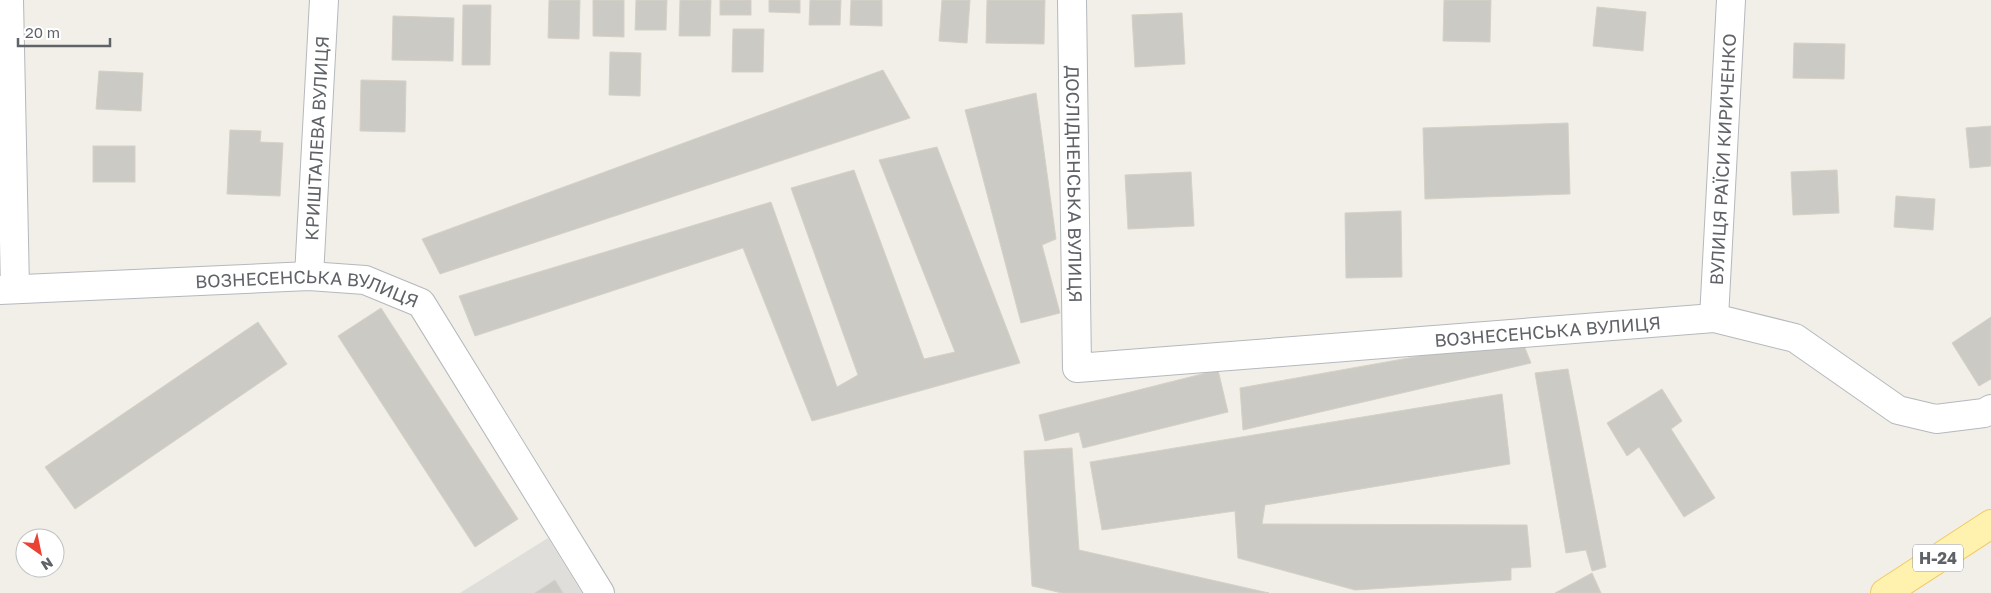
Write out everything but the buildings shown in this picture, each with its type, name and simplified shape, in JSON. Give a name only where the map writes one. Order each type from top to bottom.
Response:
[{"type":"main road","name":"Н-24","points":[[1885,593],[1991,524]]},
{"type":"street","points":[[8,290],[9,0]]},
{"type":"street","name":"КРИШТАЛЕВА ВУЛИЦЯ","points":[[309,276],[324,0]]},
{"type":"street","name":"ДОСЛІДНЕНСЬКА ВУЛИЦЯ","points":[[1072,0],[1077,368]]},
{"type":"street","name":"ВУЛИЦЯ РАЇСИ КИРИЧЕНКО","points":[[1714,318],[1731,0]]},
{"type":"street","name":"ВОЗНЕСЕНСЬКА ВУЛИЦЯ","points":[[8,290],[309,276],[365,280],[421,302],[600,593]]},
{"type":"street","name":"ВОЗНЕСЕНСЬКА ВУЛИЦЯ","points":[[1077,368],[1714,318],[1795,338],[1898,410],[1936,419],[1984,413],[1991,409]]},
{"type":"shaded area","points":[[548,538],[582,593],[460,593]]}]
